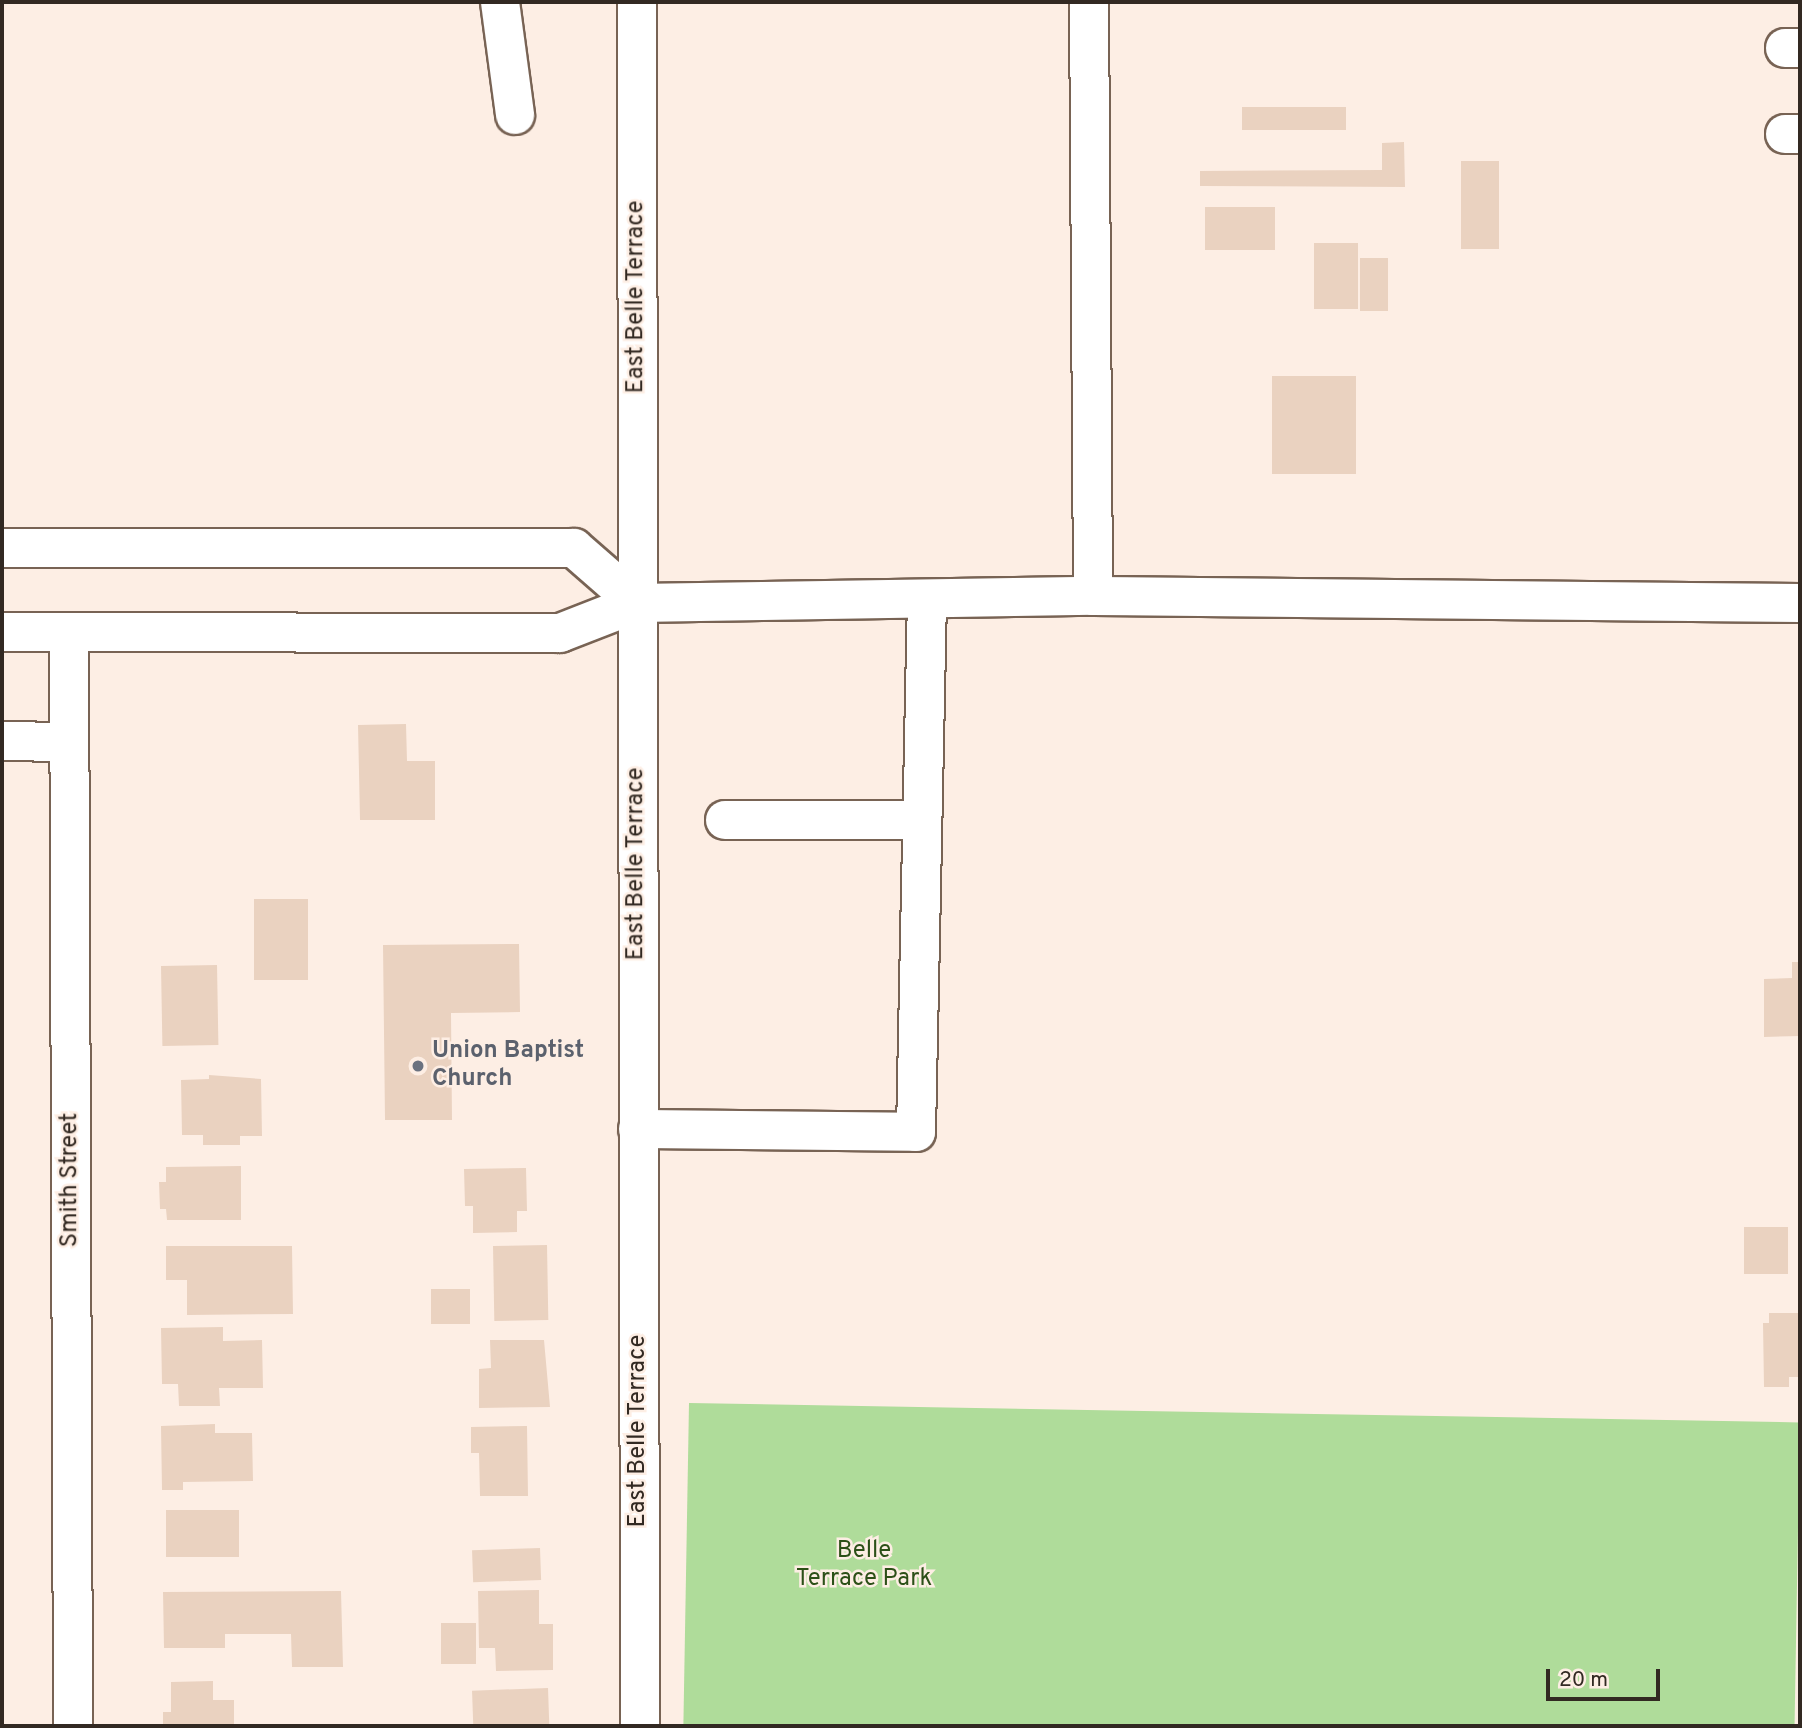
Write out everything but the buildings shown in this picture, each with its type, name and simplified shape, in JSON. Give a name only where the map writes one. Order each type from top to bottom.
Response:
[{"type":"street","points":[[500,2],[515,115]]},
{"type":"street","name":"East Belle Terrace","points":[[637,2],[640,1726]]},
{"type":"street","points":[[1089,2],[1093,596]]},
{"type":"street","points":[[2,548],[574,548],[636,603]]},
{"type":"street","points":[[2,632],[561,633],[636,603],[927,598],[1093,596],[1800,603]]},
{"type":"street","points":[[638,1129],[916,1132],[927,598]]},
{"type":"street","name":"Smith Street","points":[[69,633],[73,1726]]},
{"type":"street","points":[[2,741],[69,742]]},
{"type":"street","points":[[725,820],[922,820]]},
{"type":"green space","name":"Belle Terrace Park","points":[[689,1403],[1800,1422],[1795,1726],[683,1726]]},
{"type":"place","name":"Union Baptist Church","points":[[418,1066]]}]
